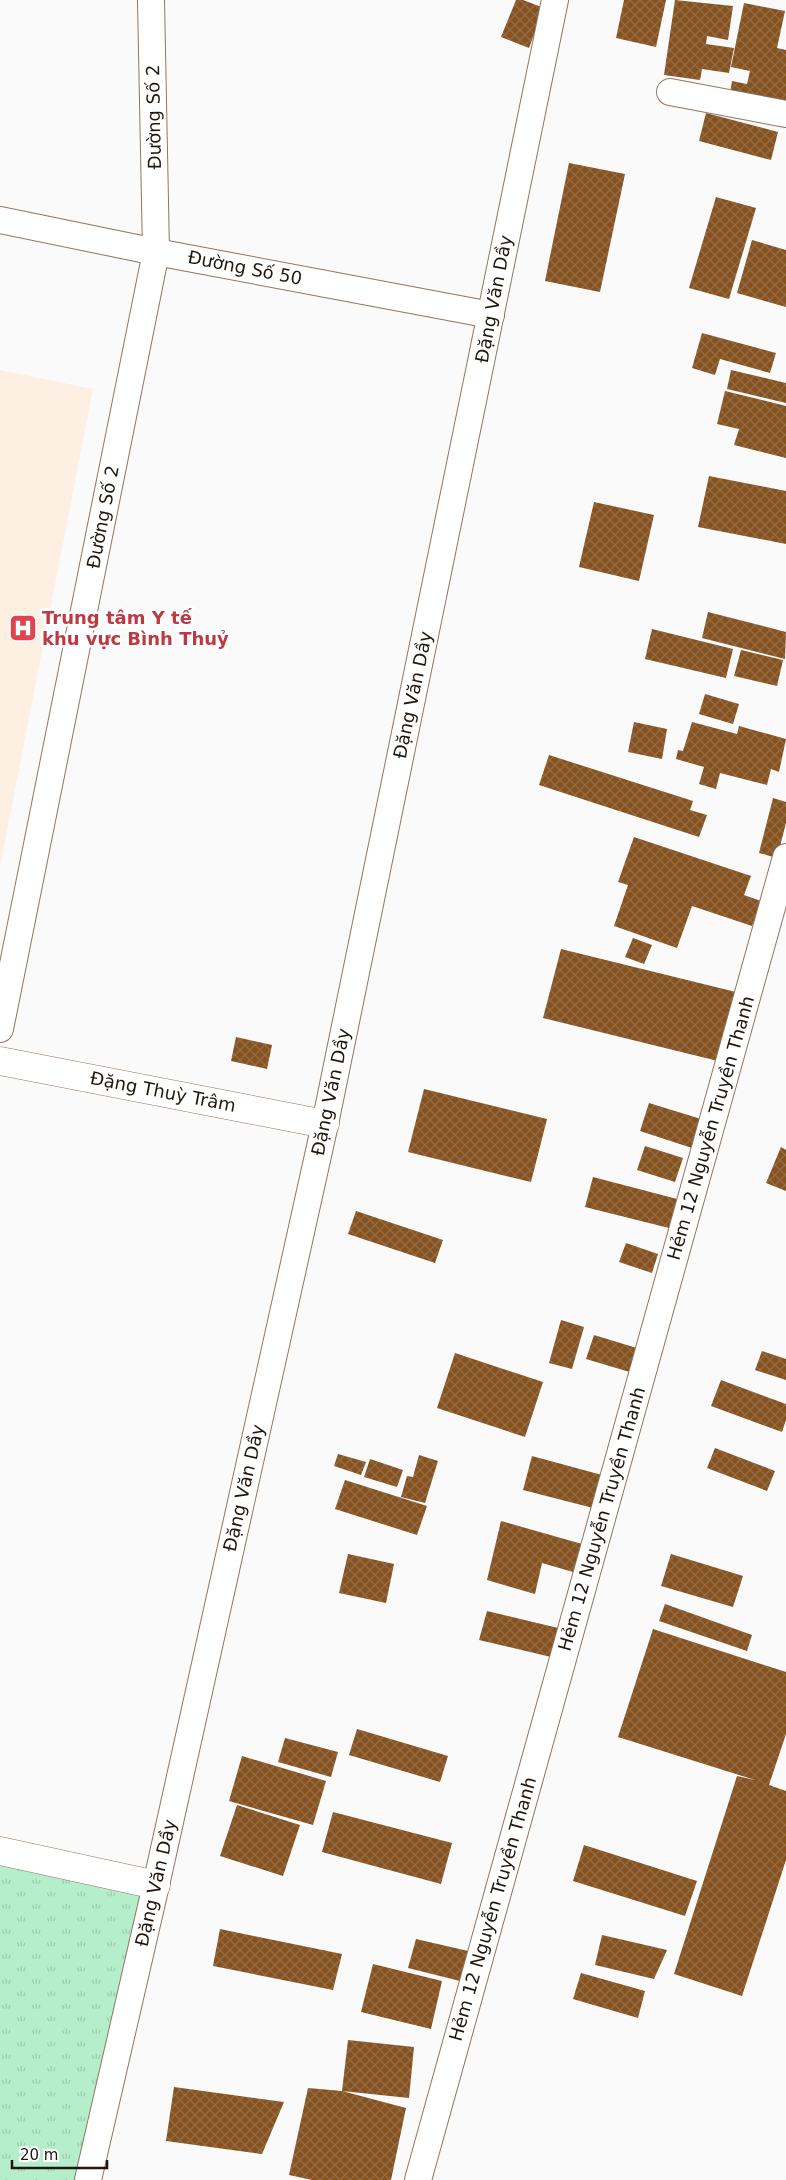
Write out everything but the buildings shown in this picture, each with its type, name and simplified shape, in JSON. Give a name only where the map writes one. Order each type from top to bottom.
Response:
[{"type":"street","name":"Đường Số 2","points":[[0,1029],[156,252],[151,0]]},
{"type":"street","name":"Đặng Văn Dầy","points":[[88,2180],[156,1885],[325,1124],[554,0]]},
{"type":"street","points":[[670,92],[786,114]]},
{"type":"street","name":"Đường Số 50","points":[[0,220],[156,252],[491,315]]},
{"type":"street","name":"Hẻm 12 Nguyễn Truyền Thanh","points":[[418,2180],[786,857]]},
{"type":"street","name":"Đặng Thuỳ Trâm","points":[[0,1060],[325,1124]]},
{"type":"street","points":[[0,1851],[156,1885]]},
{"type":"shaded area","name":"Trung tâm Y tế khu vực Bình Thuỷ","points":[[0,370],[93,389],[0,867]]},
{"type":"green space","points":[[0,1851],[156,1885],[84,2180],[0,2180]]},
{"type":"place","name":"Trung tâm Y tế khu vực Bình Thuỷ","points":[[23,628]]}]
